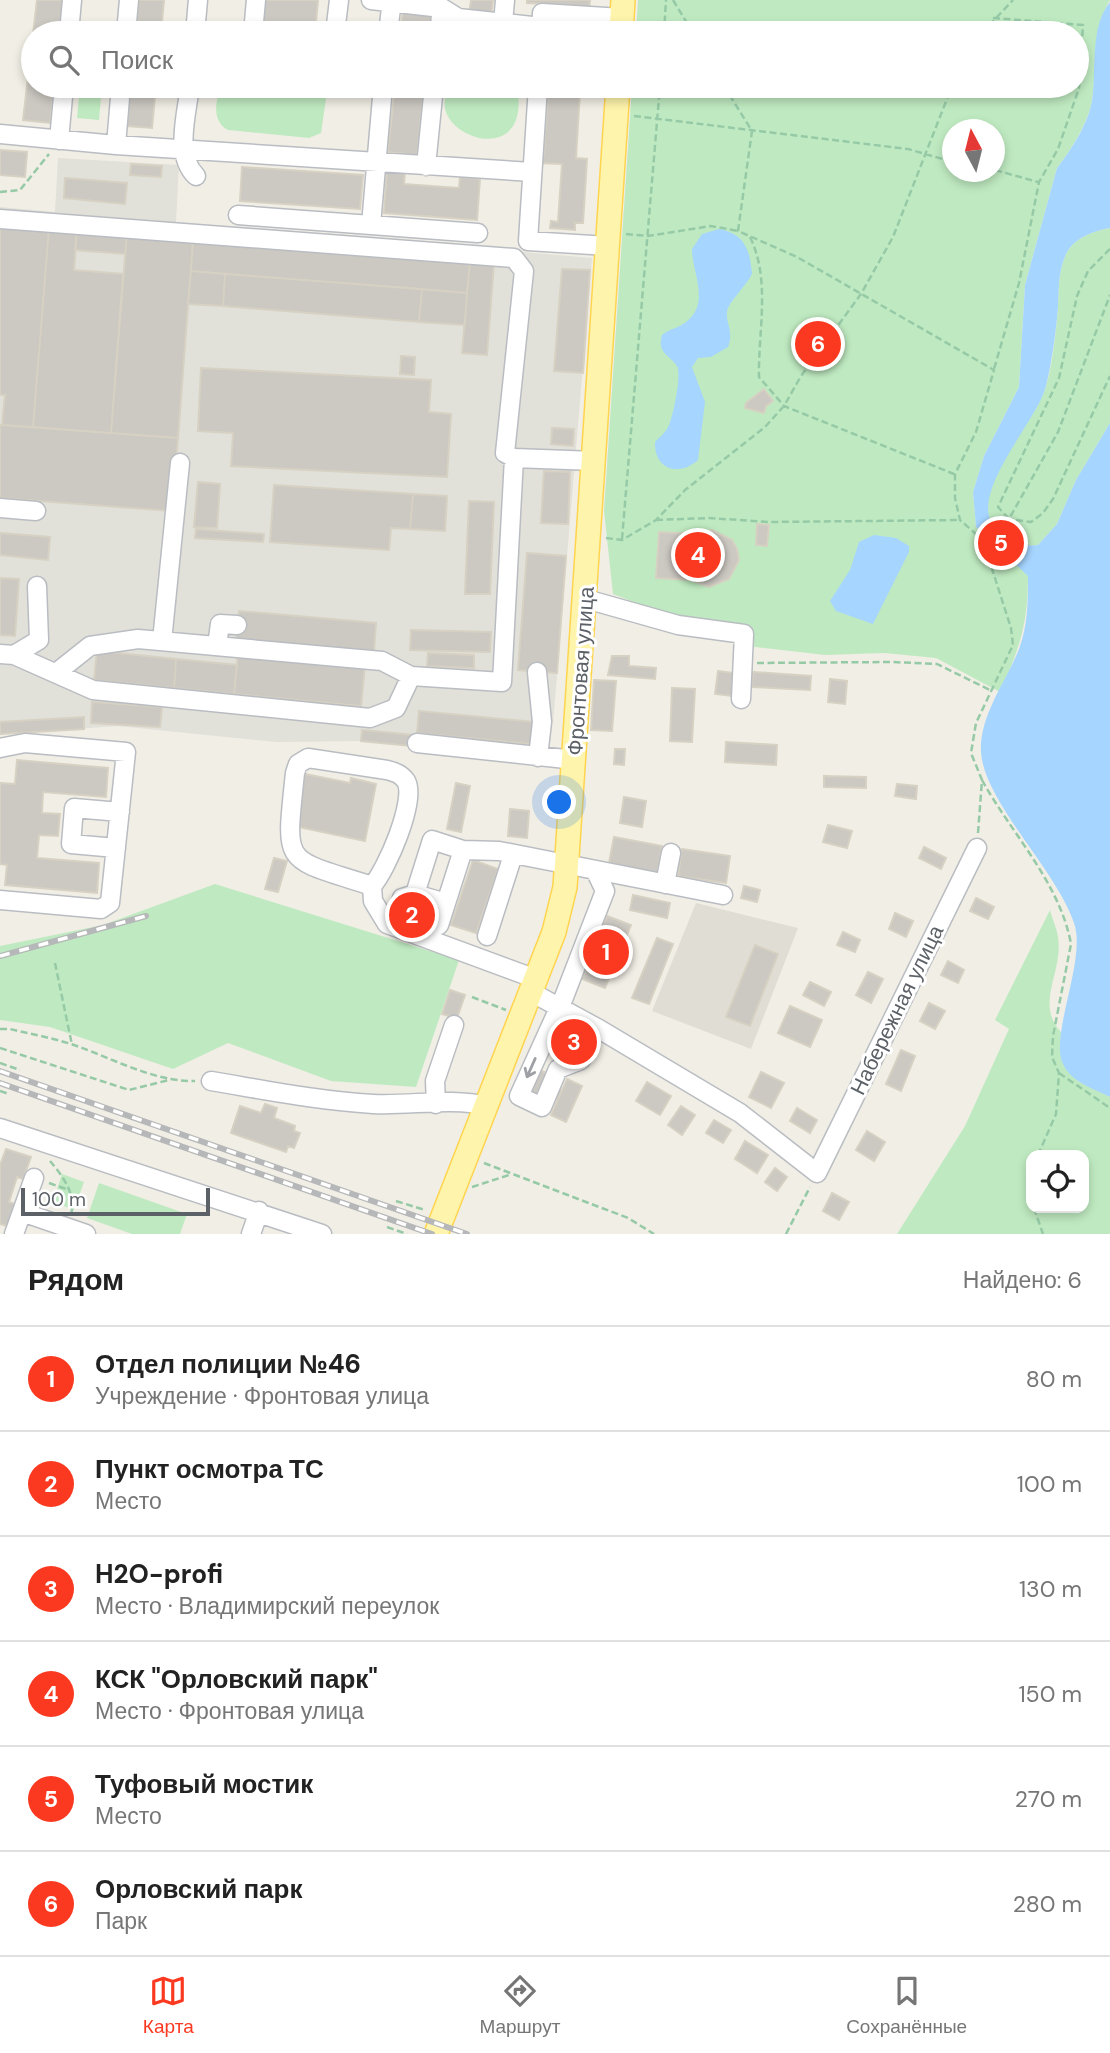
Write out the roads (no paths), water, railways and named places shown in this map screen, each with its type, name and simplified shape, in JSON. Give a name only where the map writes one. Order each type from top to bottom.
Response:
[{"type":"main road","name":"Фронтовая улица","points":[[436,1234],[554,932],[568,864],[617,98]]},
{"type":"street","points":[[70,21],[72,0]]},
{"type":"street","points":[[127,21],[129,0]]},
{"type":"street","points":[[196,21],[198,0]]},
{"type":"street","points":[[254,21],[256,0]]},
{"type":"street","points":[[336,21],[338,0]]},
{"type":"street","points":[[371,0],[442,8],[458,18],[485,21]]},
{"type":"street","points":[[503,21],[505,0]]},
{"type":"street","points":[[390,21],[392,1]]},
{"type":"street","points":[[440,21],[442,8]]},
{"type":"street","points":[[542,21],[542,13],[622,17]]},
{"type":"street","points":[[59,140],[63,98]]},
{"type":"street","points":[[116,145],[120,98]]},
{"type":"street","points":[[189,98],[185,160],[196,176]]},
{"type":"street","points":[[371,225],[382,98]]},
{"type":"street","points":[[426,166],[433,98]]},
{"type":"street","points":[[537,98],[528,242],[609,239]]},
{"type":"street","points":[[0,134],[116,145],[532,172]]},
{"type":"street","points":[[238,215],[478,233]]},
{"type":"street","points":[[0,219],[514,258],[524,271],[505,453],[514,458],[595,461]]},
{"type":"street","points":[[56,673],[90,646],[138,639],[382,661],[411,676],[502,682],[514,458]]},
{"type":"street","points":[[162,641],[180,463]]},
{"type":"street","points":[[0,508],[36,511]]},
{"type":"street","points":[[7,654],[38,640],[37,586]]},
{"type":"street","points":[[586,599],[678,625],[744,634],[741,699]]},
{"type":"street","points":[[217,646],[220,624],[237,625]]},
{"type":"street","points":[[7,654],[93,690],[370,718],[396,708],[411,676]]},
{"type":"street","points":[[537,671],[542,723],[538,757]]},
{"type":"street","points":[[0,748],[25,743],[126,752],[110,903],[101,909],[0,900]]},
{"type":"street","points":[[417,743],[575,760]]},
{"type":"street","points":[[372,886],[308,865],[297,859],[290,849],[288,836],[295,773],[298,764],[308,758],[387,770],[399,774],[407,783],[409,795],[396,838],[382,875],[372,886],[373,901],[387,924],[534,986],[559,1006],[595,1027],[581,1060],[558,1069],[542,1107],[519,1096],[559,1006],[605,891],[595,870]]},
{"type":"street","points":[[116,848],[71,844],[74,808],[120,812]]},
{"type":"street","points":[[415,894],[432,841],[463,850],[499,851],[723,895]]},
{"type":"street","name":"Набережная улица","points":[[595,1027],[740,1113],[817,1173],[977,848]]},
{"type":"street","points":[[446,904],[415,894],[402,898],[400,906],[406,913],[439,925],[446,904],[463,850]]},
{"type":"street","points":[[666,884],[671,853]]},
{"type":"street","points":[[486,936],[513,855]]},
{"type":"street","points":[[436,1104],[435,1081],[454,1025]]},
{"type":"street","points":[[211,1081],[328,1100],[436,1104],[458,1101],[487,1106]]},
{"type":"street","points":[[0,1128],[259,1211],[322,1234]]},
{"type":"street","points":[[15,1234],[34,1178]]},
{"type":"street","points":[[251,1234],[259,1211]]},
{"type":"street","points":[[22,1212],[86,1234]]},
{"type":"water","points":[[1110,2],[1110,228],[1085,236],[1069,248],[1066,254],[1060,274],[1055,336],[1046,386],[1040,402],[994,482],[989,502],[990,519],[1000,532],[1018,543],[1038,545],[1057,524],[1076,480],[1110,423],[1110,1097],[1071,1076],[1063,1064],[1061,1035],[1076,956],[1074,923],[1065,902],[994,792],[985,771],[981,752],[984,725],[1022,640],[1027,613],[1028,576],[976,527],[973,492],[984,456],[1019,387],[1025,285],[1057,168],[1078,136],[1090,110],[1096,37],[1103,12]]},
{"type":"water","points":[[719,229],[735,235],[744,244],[750,258],[752,274],[728,308],[728,347],[711,357],[698,358],[692,367],[705,402],[698,460],[683,468],[669,468],[659,459],[655,442],[671,420],[678,370],[662,350],[662,335],[683,324],[693,314],[699,297],[692,249],[702,234]]},
{"type":"water","points":[[874,535],[896,538],[909,546],[909,552],[873,624],[836,611],[830,601],[850,570],[859,542]]},
{"type":"railway","points":[[0,956],[146,916]]},
{"type":"railway","points":[[0,1071],[467,1234]]},
{"type":"railway","points":[[0,1083],[432,1234]]},
{"type":"place","name":"Орловский парк","points":[[818,344]]},
{"type":"place","name":"Туфовый мостик","points":[[1001,543]]},
{"type":"place","name":"КСК \"Орловский парк\"","points":[[698,555]]},
{"type":"place","name":"Пункт осмотра ТС","points":[[412,915]]},
{"type":"place","name":"Отдел полиции №46","points":[[606,952]]},
{"type":"place","name":"H2O-profi","points":[[574,1042]]}]
